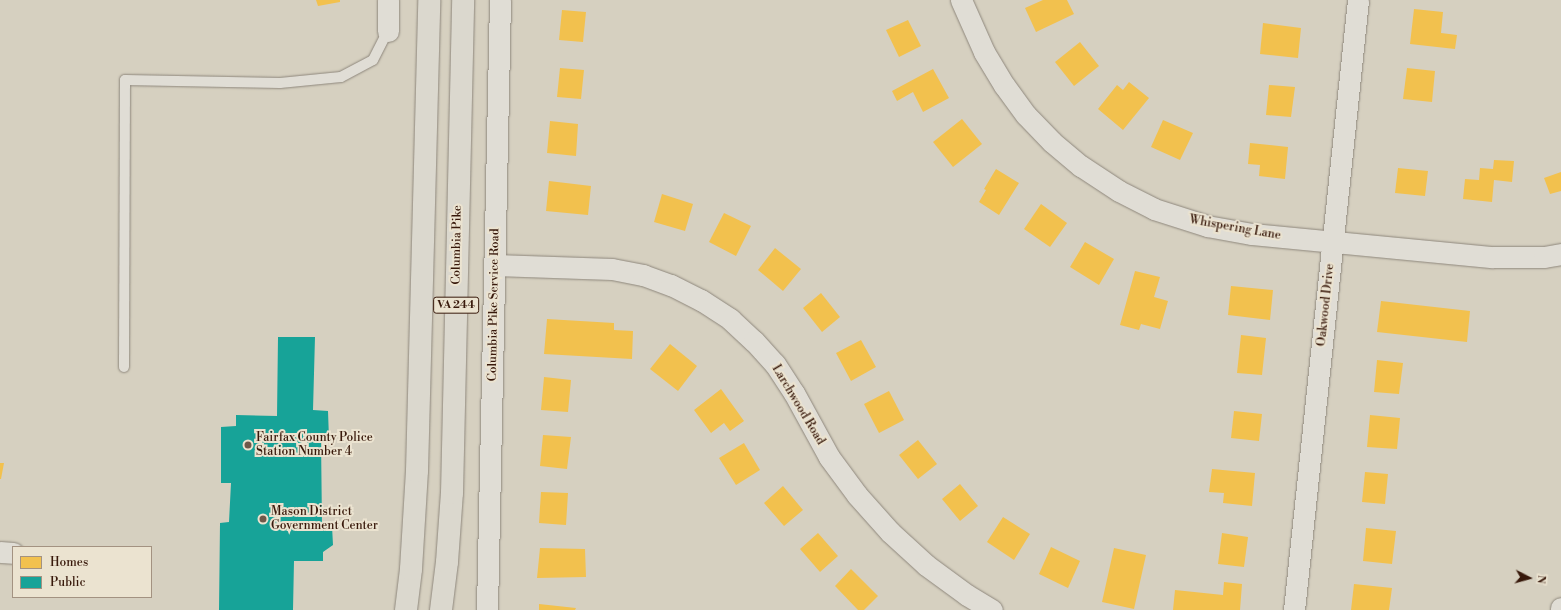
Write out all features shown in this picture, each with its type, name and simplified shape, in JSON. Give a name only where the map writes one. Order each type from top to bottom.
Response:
[{"type":"main road","name":"VA 244","points":[[406,610],[411,569],[417,471],[429,0]]},
{"type":"main road","name":"Columbia Pike","points":[[441,610],[447,562],[452,493],[463,0]]},
{"type":"street","points":[[388,0],[388,31]]},
{"type":"street","name":"Columbia Pike Service Road","points":[[487,610],[500,0]]},
{"type":"street","name":"Whispering Lane","points":[[961,0],[984,52],[1004,85],[1026,115],[1052,142],[1081,166],[1119,191],[1154,209],[1207,226],[1252,234],[1493,257],[1544,257],[1561,254]]},
{"type":"street","name":"Oakwood Drive","points":[[1294,610],[1358,0]]},
{"type":"street","name":"Larchwood Road","points":[[495,266],[612,270],[643,275],[671,285],[701,300],[730,319],[754,341],[775,364],[794,393],[829,457],[862,500],[890,532],[926,565],[967,595],[992,610]]},
{"type":"street","points":[[0,552],[12,548]]},
{"type":"lane","points":[[124,366],[125,80],[280,82],[341,77],[373,60],[388,31]]},
{"type":"building: Homes","points":[[316,0],[340,0],[340,2],[318,6]]},
{"type":"building: Homes","points":[[1043,0],[1067,0],[1074,14],[1036,32],[1025,8]]},
{"type":"building: Homes","points":[[1414,9],[1443,12],[1441,33],[1457,35],[1455,49],[1410,44]]},
{"type":"building: Homes","points":[[562,10],[586,12],[583,42],[559,40]]},
{"type":"building: Homes","points":[[908,20],[921,46],[899,57],[886,30]]},
{"type":"building: Homes","points":[[1263,23],[1301,28],[1298,58],[1260,54]]},
{"type":"building: Homes","points":[[1080,42],[1099,66],[1074,86],[1055,62]]},
{"type":"building: Homes","points":[[560,68],[584,70],[581,99],[557,97]]},
{"type":"building: Homes","points":[[1407,68],[1435,71],[1432,102],[1403,99]]},
{"type":"building: Homes","points":[[933,69],[949,98],[923,112],[913,92],[897,101],[892,91]]},
{"type":"building: Homes","points":[[1129,82],[1149,98],[1123,130],[1098,109],[1117,85],[1123,90]]},
{"type":"building: Homes","points":[[1269,85],[1295,87],[1291,117],[1266,115]]},
{"type":"building: Homes","points":[[962,119],[982,144],[953,167],[933,142]]},
{"type":"building: Homes","points":[[1163,120],[1193,133],[1180,160],[1151,147]]},
{"type":"building: Homes","points":[[550,121],[578,124],[576,156],[547,153]]},
{"type":"building: Homes","points":[[1250,143],[1288,147],[1285,179],[1259,176],[1260,165],[1248,164]]},
{"type":"building: Homes","points":[[1494,160],[1514,161],[1512,182],[1494,180],[1492,202],[1463,199],[1465,179],[1479,180],[1480,168],[1493,169]]},
{"type":"building: Homes","points":[[1398,168],[1428,171],[1425,196],[1395,193]]},
{"type":"building: Homes","points":[[996,169],[1019,183],[999,215],[979,202],[986,190],[984,189]]},
{"type":"building: Homes","points":[[1561,172],[1561,191],[1550,194],[1544,178]]},
{"type":"building: Homes","points":[[549,181],[591,186],[588,215],[546,211]]},
{"type":"building: Homes","points":[[662,194],[693,204],[685,231],[654,222]]},
{"type":"building: Homes","points":[[1041,204],[1067,223],[1050,247],[1024,229]]},
{"type":"building: Homes","points":[[724,213],[751,226],[736,256],[709,242]]},
{"type":"building: Homes","points":[[1085,242],[1114,259],[1099,285],[1070,267]]},
{"type":"building: Homes","points":[[775,248],[801,269],[783,291],[758,270]]},
{"type":"building: Homes","points":[[1135,271],[1160,277],[1154,297],[1168,301],[1160,329],[1141,324],[1139,330],[1120,325]]},
{"type":"building: Homes","points":[[1231,286],[1273,290],[1270,320],[1228,315]]},
{"type":"building: Homes","points":[[821,293],[840,317],[822,332],[803,308]]},
{"type":"building: Homes","points":[[1381,301],[1470,311],[1467,342],[1377,332]]},
{"type":"building: Homes","points":[[547,319],[614,323],[614,330],[633,331],[632,359],[544,354]]},
{"type":"building: Homes","points":[[1241,335],[1266,338],[1262,375],[1237,373]]},
{"type":"building: Homes","points":[[861,340],[876,367],[851,381],[836,353]]},
{"type":"building: Homes","points":[[670,344],[697,366],[678,391],[650,369]]},
{"type":"building: Homes","points":[[1377,360],[1403,363],[1399,394],[1374,392]]},
{"type":"building: Homes","points":[[544,377],[571,380],[568,412],[541,410]]},
{"type":"building: Homes","points":[[721,389],[744,421],[730,431],[724,423],[711,433],[694,410]]},
{"type":"building: Homes","points":[[889,391],[904,420],[879,433],[864,404]]},
{"type":"building: Homes","points":[[1234,411],[1262,414],[1259,441],[1231,438]]},
{"type":"building: Homes","points":[[1370,415],[1400,418],[1397,449],[1367,447]]},
{"type":"building: Homes","points":[[543,435],[571,437],[567,469],[540,466]]},
{"type":"building: Homes","points":[[918,440],[937,464],[918,479],[899,455]]},
{"type":"building: Homes","points":[[744,443],[760,470],[736,485],[719,458]]},
{"type":"building: Homes","points":[[0,463],[4,463],[1,479],[0,479]]},
{"type":"building: Homes","points":[[1212,469],[1255,473],[1252,506],[1223,503],[1224,493],[1209,492]]},
{"type":"building: Homes","points":[[1365,472],[1388,474],[1385,504],[1362,502]]},
{"type":"building: Homes","points":[[960,484],[978,506],[960,521],[942,499]]},
{"type":"building: Homes","points":[[783,486],[803,510],[784,526],[764,503]]},
{"type":"building: Homes","points":[[541,492],[568,493],[566,525],[539,523]]},
{"type":"building: Homes","points":[[1003,517],[1030,534],[1014,560],[987,542]]},
{"type":"building: Homes","points":[[1366,528],[1396,531],[1392,564],[1363,561]]},
{"type":"building: Homes","points":[[818,533],[838,556],[820,572],[800,549]]},
{"type":"building: Homes","points":[[1222,533],[1248,537],[1244,567],[1218,564]]},
{"type":"building: Homes","points":[[1051,547],[1080,561],[1068,588],[1039,574]]},
{"type":"building: Homes","points":[[540,548],[585,549],[586,577],[537,578]]},
{"type":"building: Homes","points":[[1114,548],[1146,555],[1134,609],[1102,602]]},
{"type":"building: Homes","points":[[851,569],[878,596],[864,610],[858,610],[835,586]]},
{"type":"building: Homes","points":[[1224,582],[1242,584],[1240,610],[1173,610],[1175,590],[1223,595]]},
{"type":"building: Homes","points":[[1354,584],[1392,588],[1389,610],[1351,610]]},
{"type":"building: Homes","points":[[539,604],[576,608],[575,610],[539,610]]},
{"type":"building: Public","points":[[278,337],[315,337],[313,410],[328,411],[329,439],[321,438],[322,525],[332,526],[333,545],[323,552],[323,561],[294,561],[293,610],[219,610],[220,523],[229,522],[231,483],[221,483],[221,427],[236,426],[236,415],[277,416]]},
{"type":"place","name":"Fairfax County Police Station Number 4","points":[[248,445]]},
{"type":"place","name":"Mason District Government Center","points":[[263,519]]}]
